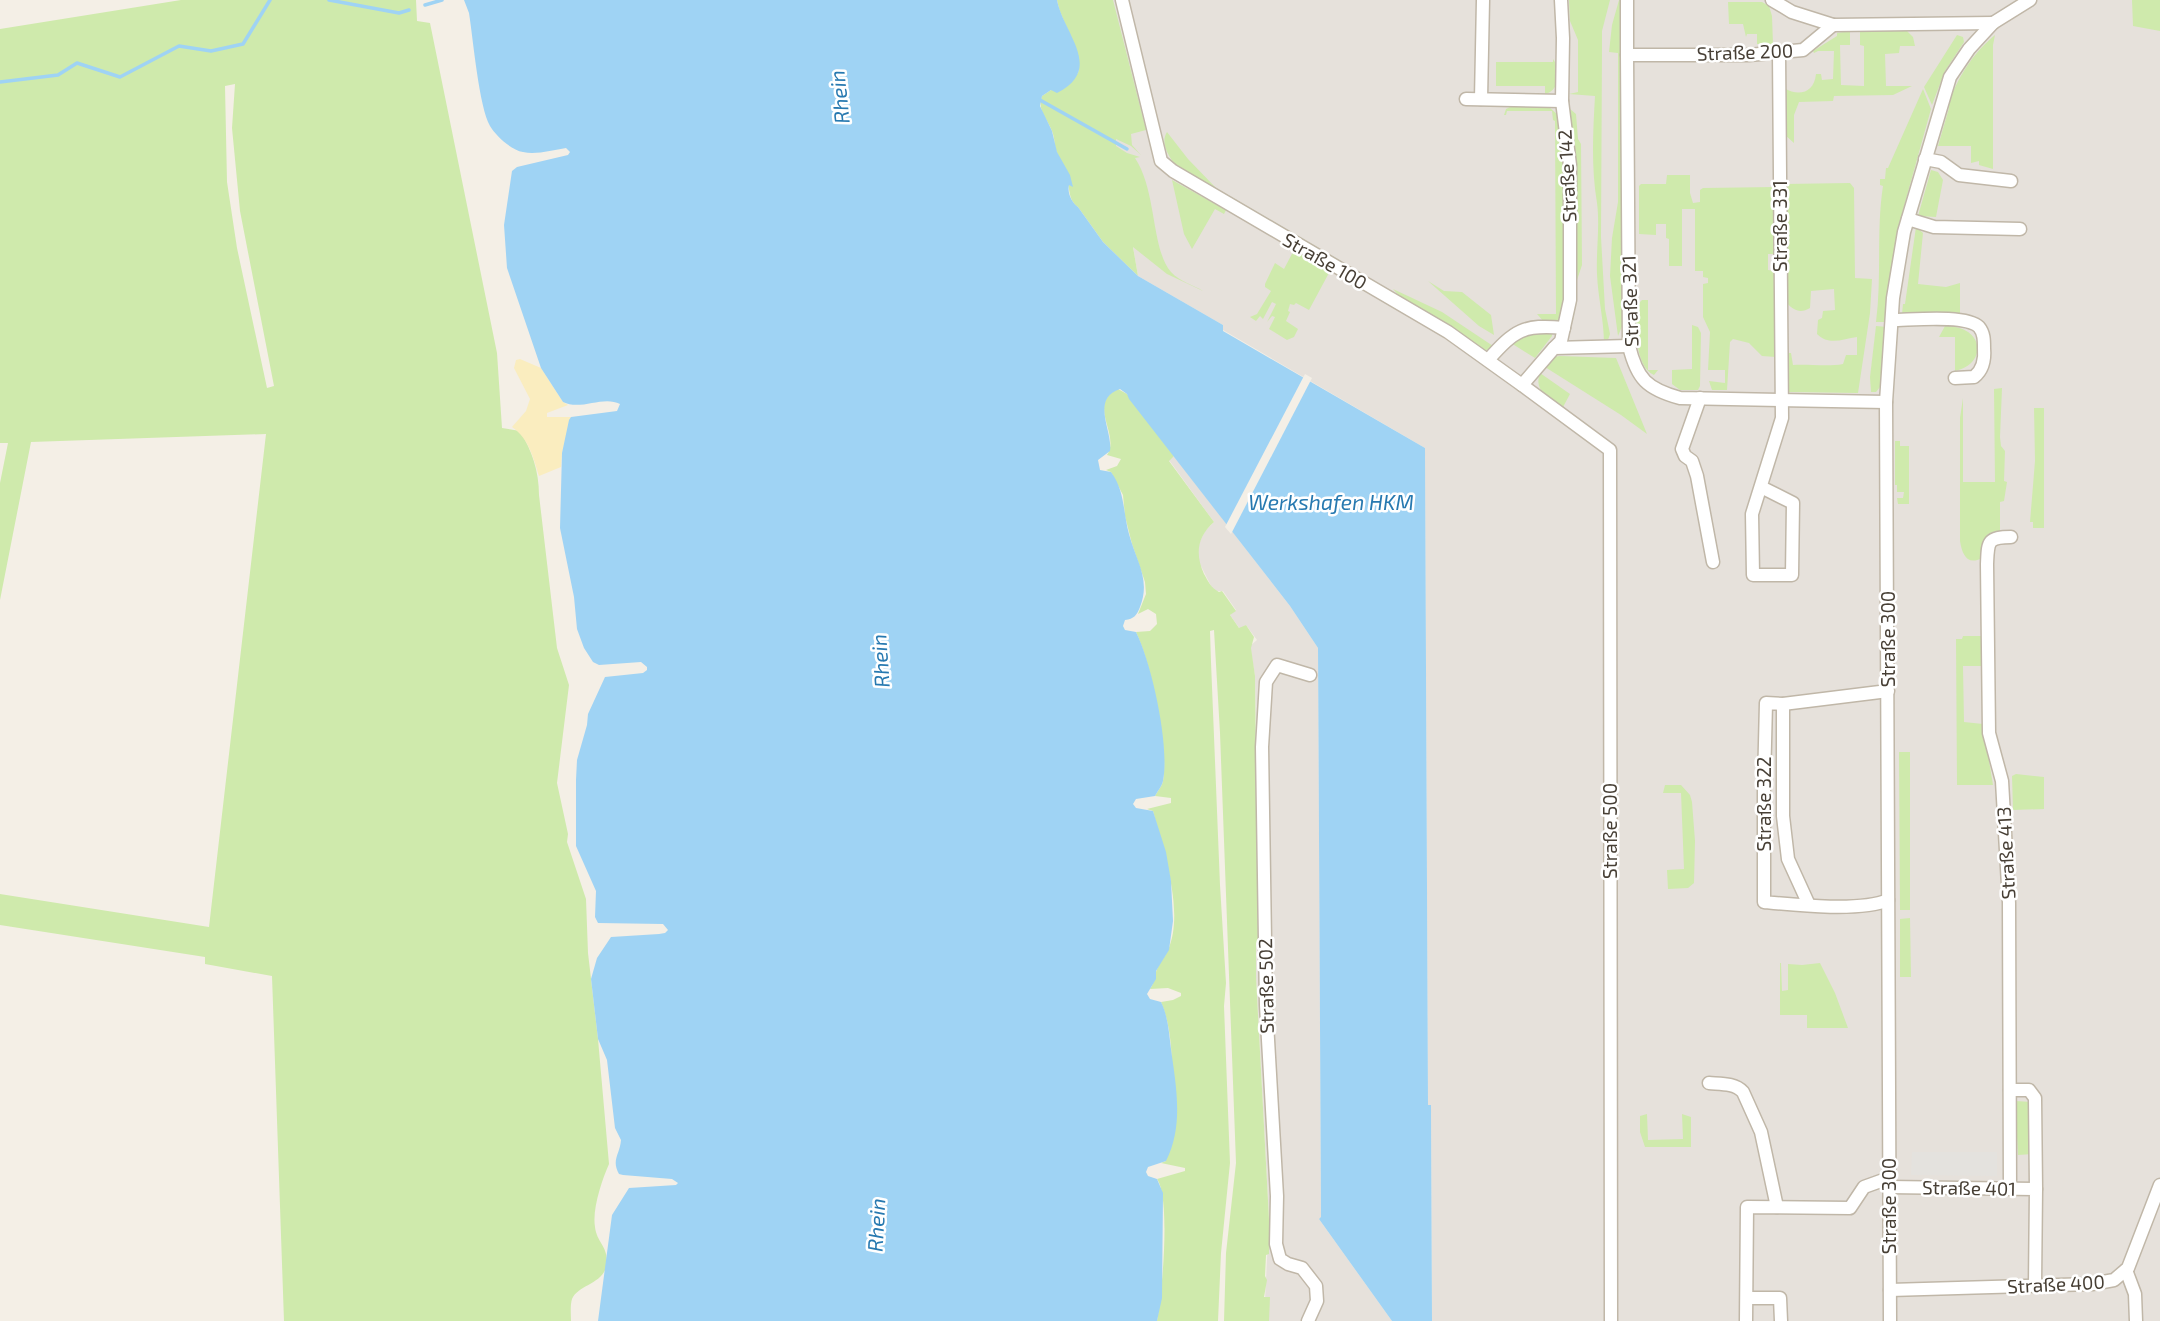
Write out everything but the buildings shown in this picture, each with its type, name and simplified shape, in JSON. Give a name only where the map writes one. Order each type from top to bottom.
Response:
[{"type":"street","name":"Straße 100","points":[[1122,0],[1161,161],[1222,202],[1448,332],[1522,385]]},
{"type":"street","points":[[1481,99],[1483,0]]},
{"type":"street","name":"Straße 142","points":[[1554,348],[1561,341],[1570,300],[1570,165],[1562,102],[1561,0]]},
{"type":"street","points":[[1627,0],[1627,54]]},
{"type":"street","points":[[1772,0],[1792,12],[1833,25],[1993,23]]},
{"type":"street","name":"Straße 300","points":[[1890,1321],[1886,402],[1893,299],[1908,219],[1950,77],[1969,48],[1993,23],[2030,0]]},
{"type":"street","name":"Straße 200","points":[[1627,54],[1749,55],[1803,50],[1833,25]]},
{"type":"street","name":"Straße 331","points":[[1779,52],[1781,400]]},
{"type":"street","name":"Straße 321","points":[[1627,54],[1629,346],[1633,363],[1642,379],[1652,388],[1680,398],[1886,402]]},
{"type":"street","points":[[1466,99],[1562,102]]},
{"type":"street","points":[[1925,159],[1941,162],[1959,175],[2011,181]]},
{"type":"street","points":[[1908,219],[1934,227],[2020,229]]},
{"type":"street","points":[[1892,320],[1959,320],[1981,329],[1984,336],[1981,369],[1974,377],[1955,378]]},
{"type":"street","points":[[1488,360],[1502,345],[1527,327],[1537,325],[1564,328]]},
{"type":"street","points":[[1522,385],[1554,348],[1629,346]]},
{"type":"street","name":"Straße 500","points":[[1522,385],[1610,450],[1611,1321]]},
{"type":"street","points":[[1700,398],[1682,449],[1685,456],[1692,461],[1697,476],[1713,562]]},
{"type":"street","points":[[1761,487],[1793,503],[1792,575],[1753,575],[1752,514],[1782,418],[1781,400]]},
{"type":"street","name":"Straße 413","points":[[2010,1189],[2010,903],[2002,781],[1989,733],[1987,564],[1988,544],[1991,540],[2011,537]]},
{"type":"street","name":"Straße 502","points":[[1308,1321],[1317,1301],[1316,1286],[1302,1268],[1280,1259],[1276,1244],[1277,1196],[1266,1005],[1262,747],[1266,682],[1277,665],[1310,675]]},
{"type":"street","points":[[1809,905],[1788,859],[1783,816],[1783,704],[1888,691]]},
{"type":"street","name":"Straße 322","points":[[1783,704],[1766,703],[1764,902],[1857,906],[1880,904],[1888,900]]},
{"type":"street","points":[[1709,1083],[1739,1087],[1743,1092],[1763,1142],[1777,1207]]},
{"type":"street","points":[[2010,1090],[2029,1090],[2035,1098],[2036,1189]]},
{"type":"street","points":[[1746,1321],[1747,1207],[1850,1208],[1864,1187],[1889,1182]]},
{"type":"street","name":"Straße 401","points":[[1889,1182],[2036,1189],[2035,1286]]},
{"type":"street","name":"Straße 400","points":[[1889,1290],[2104,1283],[2114,1280],[2126,1270],[2160,1185]]},
{"type":"street","points":[[2126,1270],[2135,1294],[2136,1321]]},
{"type":"street","points":[[1746,1298],[1780,1298],[1781,1321]]},
{"type":"shaded area","points":[[1091,0],[2160,0],[2160,1321],[1432,1321],[1431,1106],[1428,1105],[1425,448],[1223,330],[1223,325],[1138,276]]},
{"type":"shaded area","points":[[1174,456],[1290,606],[1318,648],[1319,1219],[1392,1321],[1264,1321],[1269,1219],[1256,977],[1258,850],[1255,676],[1250,646],[1257,640],[1246,625],[1240,629],[1230,615],[1236,610],[1223,591],[1215,591],[1212,588],[1200,564],[1198,545],[1205,531],[1214,522],[1169,460]]},
{"type":"shaded area","points":[[1912,1152],[1997,1152],[1997,1176],[1911,1175]]},
{"type":"green space","points":[[181,0],[416,0],[417,21],[430,23],[497,353],[502,428],[520,431],[536,469],[557,648],[569,685],[557,783],[568,834],[567,842],[586,899],[588,953],[609,1164],[598,1195],[594,1220],[596,1233],[605,1250],[606,1267],[600,1277],[575,1294],[571,1301],[571,1321],[284,1321],[272,976],[205,964],[205,957],[0,925],[0,894],[209,927],[266,434],[31,442],[0,600],[0,483],[8,443],[0,443],[0,29]],"holes":[[[235,84],[232,128],[240,211],[274,386],[267,388],[237,248],[227,182],[225,86]]]},
{"type":"green space","points":[[1057,0],[1113,0],[1146,130],[1131,134],[1132,145],[1141,155],[1131,146],[1116,139],[1116,146],[1140,157],[1135,158],[1147,186],[1160,249],[1171,272],[1203,291],[1167,274],[1133,247],[1138,276],[1103,242],[1072,201],[1053,134],[1041,106],[1042,96],[1056,90],[1078,73],[1079,67],[1076,50]]},
{"type":"green space","points":[[1569,0],[1610,0],[1602,31],[1601,237],[1605,309],[1610,334],[1604,344],[1597,274],[1598,221],[1593,150],[1595,96],[1569,94],[1578,92],[1578,40],[1570,21]]},
{"type":"green space","points":[[1619,0],[1623,324],[1618,336],[1610,276],[1618,202],[1618,53],[1609,52],[1612,25]]},
{"type":"green space","points":[[2132,0],[2160,0],[2160,31],[2133,26]]},
{"type":"green space","points":[[1728,2],[1762,2],[1769,6],[1773,44],[1757,44],[1757,34],[1747,34],[1746,37],[1743,24],[1729,24]]},
{"type":"green space","points":[[1906,30],[1913,37],[1915,46],[1900,46],[1899,53],[1885,54],[1886,86],[1912,86],[1893,95],[1834,96],[1833,101],[1799,102],[1794,115],[1794,143],[1784,134],[1784,88],[1805,92],[1812,85],[1816,74],[1821,74],[1822,80],[1833,79],[1834,51],[1813,51],[1837,36],[1837,33],[1850,31],[1850,45],[1840,45],[1841,85],[1864,86],[1864,46],[1860,45],[1860,31]]},
{"type":"green space","points":[[1957,35],[1963,37],[1964,42],[1945,71],[1932,105],[1924,87]]},
{"type":"green space","points":[[1995,35],[1993,169],[1979,165],[1979,161],[1971,163],[1971,146],[1938,146],[1949,108],[1947,106],[1956,86],[1972,59]]},
{"type":"green space","points":[[1553,59],[1558,79],[1550,92],[1545,94],[1545,86],[1496,86],[1496,62],[1553,62]]},
{"type":"green space","points":[[1923,89],[1931,109],[1898,228],[1887,322],[1876,322],[1883,186],[1880,185],[1880,179],[1885,179],[1886,168]]},
{"type":"green space","points":[[1549,107],[1558,115],[1565,160],[1565,308],[1558,322],[1544,322],[1537,314],[1556,314],[1555,121],[1552,111],[1507,111],[1504,115],[1506,109]]},
{"type":"green space","points":[[1570,109],[1576,114],[1578,139],[1581,144],[1582,265],[1577,280],[1577,300],[1572,325],[1576,300]]},
{"type":"green space","points":[[1167,132],[1216,188],[1341,261],[1340,264],[1179,170],[1165,147]]},
{"type":"green space","points":[[1931,170],[1938,172],[1943,180],[1936,217],[1918,216]]},
{"type":"green space","points":[[1667,175],[1690,175],[1693,203],[1700,202],[1700,190],[1703,188],[1775,187],[1775,254],[1768,254],[1768,270],[1775,271],[1776,357],[1762,356],[1749,343],[1733,339],[1730,342],[1727,390],[1712,390],[1709,381],[1725,383],[1725,370],[1708,370],[1710,332],[1703,317],[1703,284],[1708,283],[1708,278],[1703,277],[1703,271],[1695,271],[1695,209],[1682,209],[1682,266],[1669,266],[1666,224],[1656,224],[1656,235],[1639,234],[1639,186],[1666,184]]},
{"type":"green space","points":[[1172,180],[1226,210],[1224,214],[1215,209],[1192,249],[1184,234]]},
{"type":"green space","points":[[1850,183],[1854,188],[1855,278],[1872,279],[1870,313],[1858,393],[1788,392],[1787,353],[1791,353],[1793,365],[1843,364],[1846,355],[1857,355],[1857,337],[1831,341],[1817,334],[1818,320],[1822,318],[1823,311],[1835,310],[1834,289],[1811,291],[1810,308],[1803,311],[1794,309],[1786,302],[1784,184]]},
{"type":"green space","points":[[1916,227],[1923,233],[1918,284],[1946,287],[1960,283],[1960,314],[1902,314]]},
{"type":"green space","points":[[1294,250],[1330,271],[1309,310],[1296,303],[1290,304],[1286,321],[1298,329],[1294,337],[1287,340],[1269,329],[1275,317],[1272,316],[1267,322],[1276,304],[1272,302],[1263,319],[1260,316],[1256,321],[1250,317],[1257,314],[1271,291],[1265,284],[1275,263],[1284,269]]},
{"type":"green space","points":[[1428,281],[1444,291],[1462,292],[1491,315],[1494,335],[1479,326]]},
{"type":"green space","points":[[1393,289],[1442,312],[1493,346],[1485,351],[1401,298]]},
{"type":"green space","points":[[1642,300],[1648,300],[1648,370],[1658,370],[1654,375],[1647,370],[1643,363],[1638,344],[1636,306]]},
{"type":"green space","points":[[1692,325],[1698,327],[1701,333],[1700,386],[1698,390],[1680,390],[1672,384],[1672,370],[1692,369]]},
{"type":"green space","points":[[1876,326],[1887,327],[1880,387],[1876,392],[1871,392],[1870,377]]},
{"type":"green space","points":[[1945,326],[1968,332],[1977,346],[1973,361],[1955,371],[1955,337],[1939,337]]},
{"type":"green space","points":[[1527,332],[1552,332],[1552,336],[1535,358],[1511,343]]},
{"type":"green space","points":[[1553,357],[1616,358],[1647,434],[1545,367]]},
{"type":"green space","points":[[1540,373],[1570,394],[1562,409],[1541,390],[1538,379]]},
{"type":"green space","points":[[2002,388],[2000,437],[2005,451],[2004,481],[2007,482],[2004,501],[2000,502],[2000,531],[1989,533],[1982,558],[1973,561],[1964,554],[1960,541],[1960,418],[1963,398],[1963,482],[1995,482],[1994,389]]},
{"type":"green space","points":[[1118,389],[1127,394],[1174,456],[1169,461],[1214,522],[1204,534],[1199,546],[1201,567],[1210,584],[1219,592],[1222,591],[1236,611],[1230,615],[1239,628],[1246,625],[1254,637],[1251,648],[1255,676],[1258,942],[1256,977],[1269,1219],[1269,1254],[1266,1255],[1267,1280],[1264,1297],[1270,1297],[1269,1321],[1224,1321],[1226,1253],[1236,1163],[1214,630],[1210,631],[1226,983],[1224,1006],[1230,1163],[1221,1253],[1218,1321],[1157,1321],[1163,1270],[1164,1206],[1157,1179],[1185,1171],[1185,1168],[1161,1163],[1166,1161],[1172,1059],[1167,1020],[1161,1002],[1173,1000],[1181,996],[1181,993],[1168,988],[1150,989],[1168,950],[1174,917],[1167,862],[1153,811],[1147,809],[1171,803],[1171,798],[1155,796],[1163,781],[1161,728],[1147,664],[1136,632],[1150,631],[1157,624],[1156,614],[1148,609],[1138,614],[1146,594],[1145,582],[1132,544],[1123,495],[1111,472],[1106,470],[1117,466],[1121,459],[1107,455],[1110,438],[1104,411],[1109,395]]},
{"type":"green space","points":[[2034,408],[2044,408],[2044,528],[2033,528],[2033,522],[2030,522],[2035,461]]},
{"type":"green space","points":[[1895,441],[1900,441],[1900,446],[1909,446],[1909,504],[1898,504],[1897,498],[1903,498],[1904,492],[1897,492],[1895,485]]},
{"type":"green space","points":[[1963,636],[1982,636],[1982,666],[1963,666],[1964,722],[1983,724],[1993,785],[1957,785],[1956,639],[1962,639]]},
{"type":"green space","points":[[1899,752],[1910,752],[1910,910],[1900,910]]},
{"type":"green space","points":[[2016,774],[2044,777],[2044,809],[2013,810],[2012,776]]},
{"type":"green space","points":[[1665,785],[1681,785],[1690,795],[1692,802],[1694,883],[1688,888],[1668,889],[1667,870],[1684,869],[1681,793],[1663,793]]},
{"type":"green space","points":[[1910,918],[1911,977],[1900,977],[1900,919]]},
{"type":"green space","points":[[1780,963],[1782,991],[1788,990],[1788,964],[1820,963],[1848,1028],[1807,1028],[1807,1015],[1780,1015]]},
{"type":"green space","points":[[2015,1101],[2032,1102],[2033,1154],[2018,1155]]},
{"type":"green space","points":[[1647,1114],[1648,1140],[1683,1139],[1682,1114],[1691,1117],[1691,1147],[1645,1147],[1640,1132],[1640,1116]]},
{"type":"sand","points":[[520,359],[541,368],[563,402],[568,405],[547,413],[547,417],[571,417],[561,467],[539,476],[526,443],[512,427],[526,411],[530,399],[514,368],[516,360]]},
{"type":"water","points":[[464,0],[1057,0],[1080,62],[1078,73],[1071,83],[1057,93],[1051,90],[1042,96],[1040,106],[1052,131],[1057,152],[1070,175],[1073,187],[1069,185],[1070,198],[1103,242],[1138,276],[1223,325],[1223,331],[1425,448],[1428,1105],[1431,1105],[1432,1321],[1392,1321],[1319,1219],[1318,648],[1290,606],[1127,394],[1120,389],[1106,400],[1104,408],[1110,451],[1098,460],[1100,470],[1111,472],[1116,479],[1143,579],[1143,597],[1139,610],[1133,618],[1125,620],[1123,626],[1125,630],[1136,632],[1148,664],[1162,727],[1165,766],[1162,783],[1155,796],[1136,799],[1133,804],[1136,808],[1153,811],[1166,852],[1173,921],[1169,950],[1156,971],[1156,979],[1147,994],[1150,999],[1161,1002],[1165,1013],[1177,1106],[1175,1134],[1166,1161],[1148,1167],[1146,1172],[1148,1176],[1157,1179],[1163,1193],[1162,1298],[1157,1321],[598,1321],[612,1215],[629,1188],[678,1183],[672,1179],[619,1174],[616,1161],[621,1140],[615,1128],[607,1060],[598,1039],[591,979],[597,958],[611,937],[659,934],[668,930],[663,924],[598,923],[595,917],[596,891],[576,846],[577,760],[588,714],[605,677],[643,673],[647,667],[641,662],[599,665],[593,662],[584,648],[577,629],[574,597],[560,528],[562,453],[569,420],[571,417],[617,411],[620,404],[606,401],[577,405],[563,402],[541,368],[507,268],[504,225],[512,171],[517,167],[568,155],[570,152],[566,148],[533,153],[518,151],[504,142],[490,126],[483,104],[469,13]]},
{"type":"pier","points":[[1305,374],[1312,378],[1231,534],[1225,527]]},
{"type":"waterway","points":[[0,82],[58,75],[77,63],[120,77],[179,46],[211,51],[243,44],[270,0]]},
{"type":"waterway","points":[[329,0],[399,13],[409,10]]},
{"type":"waterway","points":[[425,5],[442,0]]},
{"type":"waterway","points":[[1040,100],[1127,149]]},
{"type":"water label","name":"Rhein","points":[[840,97]]},
{"type":"water label","name":"Werkshafen HKM","points":[[1331,503]]},
{"type":"water label","name":"Rhein","points":[[881,661]]},
{"type":"water label","name":"Rhein","points":[[877,1225]]}]
